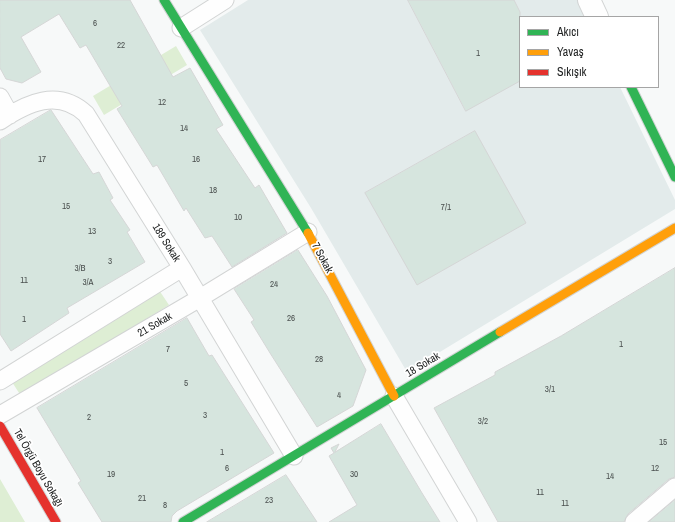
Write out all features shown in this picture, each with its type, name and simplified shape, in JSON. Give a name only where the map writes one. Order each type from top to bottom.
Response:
[{"type":"street","name":"7 Sokak","points":[[164,0],[308,232],[394,396]]},
{"type":"street","points":[[589,0],[597,16]]},
{"type":"street","points":[[631,88],[675,177]]},
{"type":"street","name":"18 Sokak","points":[[183,522],[675,228]]},
{"type":"street","name":"Tel Örgü Boyu Sokağı","points":[[0,426],[56,522]]},
{"type":"lane","points":[[181,28],[225,0]]},
{"type":"lane","points":[[0,97],[5,118]]},
{"type":"lane","name":"189 Sokak","points":[[5,118],[23,107],[37,101],[60,101],[78,107],[86,114],[182,268],[294,456]]},
{"type":"lane","name":"21 Sokak","points":[[0,415],[200,298],[308,232]]},
{"type":"lane","points":[[0,381],[182,268]]},
{"type":"lane","name":"7 Sokak","points":[[394,396],[468,522]]},
{"type":"lane","points":[[634,522],[675,487]]},
{"type":"shaded area","points":[[248,0],[579,0],[587,16],[519,16],[519,88],[620,88],[675,200],[675,209],[407,372],[311,208],[200,30]]},
{"type":"green space","points":[[176,46],[187,65],[104,115],[93,96]]},
{"type":"green space","points":[[159,290],[169,305],[21,396],[12,382]]},
{"type":"green space","points":[[0,479],[25,522],[0,522]]},
{"type":"building","points":[[0,0],[130,0],[173,77],[190,68],[223,125],[216,129],[255,188],[259,185],[287,233],[232,267],[212,236],[205,238],[186,208],[184,211],[157,165],[153,167],[117,109],[122,106],[86,45],[80,48],[59,14],[21,37],[41,72],[22,83],[6,79],[0,68]]},
{"type":"building","points":[[408,0],[514,0],[520,12],[519,82],[466,111]]},
{"type":"building","points":[[51,110],[93,174],[99,172],[113,198],[110,200],[130,230],[127,232],[145,262],[67,308],[69,313],[11,351],[0,334],[0,140]]},
{"type":"building","points":[[475,131],[526,223],[417,285],[365,193]]},
{"type":"building","points":[[298,250],[327,296],[366,370],[353,406],[317,427],[251,322],[254,320],[234,289]]},
{"type":"building","points":[[675,268],[675,477],[669,479],[628,514],[624,522],[498,522],[434,408],[495,375],[495,372],[561,336]]},
{"type":"building","points":[[187,318],[209,356],[212,355],[274,453],[177,511],[172,516],[171,522],[102,522],[78,483],[81,481],[37,408]]},
{"type":"building","points":[[381,424],[440,522],[329,522],[357,505],[329,456],[334,453],[331,448],[339,444],[335,452]]},
{"type":"building","points":[[286,475],[317,522],[207,522]]},
{"type":"building","points":[[675,500],[675,522],[649,522]]},
{"type":"traffic: fast","points":[[164,0],[308,233]]},
{"type":"traffic: fast","points":[[631,88],[675,177]]},
{"type":"traffic: fast","points":[[183,522],[500,332]]},
{"type":"traffic: slow","points":[[500,332],[675,228]]},
{"type":"traffic: slow","points":[[308,233],[394,396]]},
{"type":"traffic: jam","points":[[0,426],[56,522]]}]
